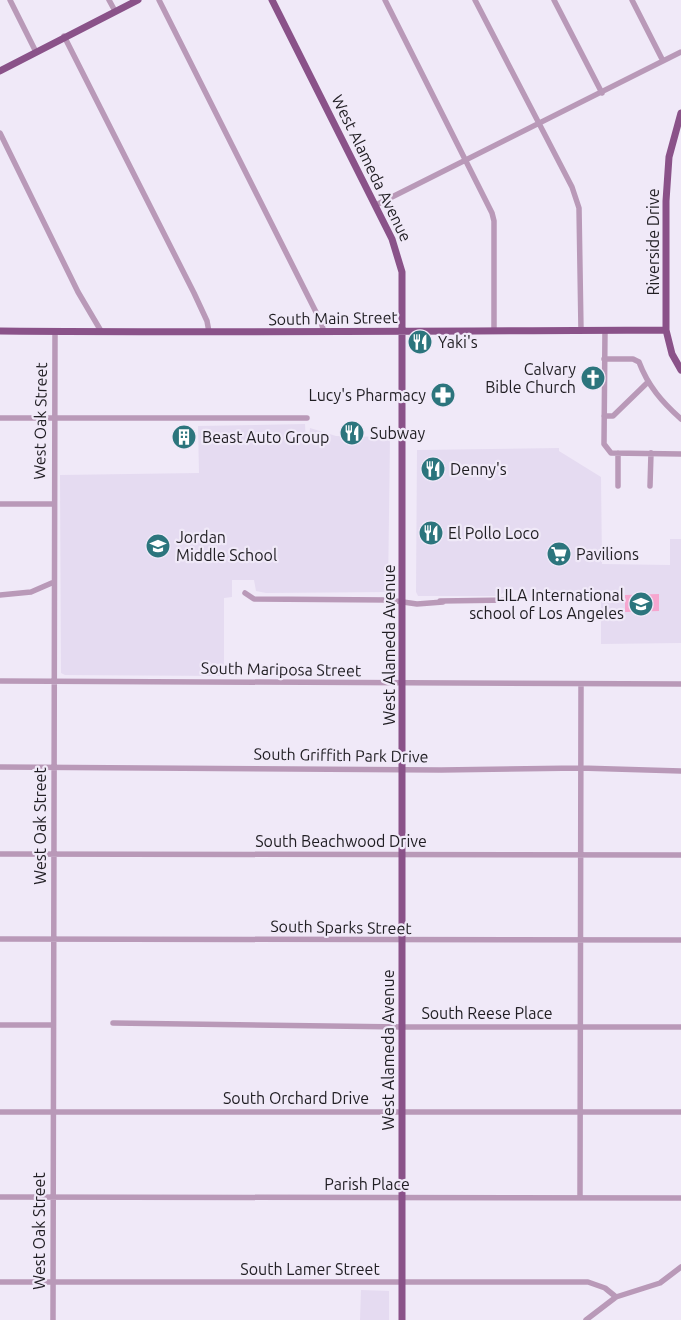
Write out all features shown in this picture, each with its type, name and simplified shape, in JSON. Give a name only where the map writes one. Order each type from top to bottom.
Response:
[{"type":"main road","points":[[0,71],[64,36],[138,0]]},
{"type":"main road","name":"West Alameda Avenue","points":[[272,0],[376,206],[401,262],[403,284],[402,1320]]},
{"type":"main road","name":"Riverside Drive","points":[[681,113],[672,144],[666,185],[666,330],[672,354],[681,370]]},
{"type":"main road","name":"South Main Street","points":[[0,332],[324,332],[494,329],[666,330]]},
{"type":"street","points":[[10,0],[36,52]]},
{"type":"street","points":[[109,0],[115,11]]},
{"type":"street","points":[[159,0],[289,257],[321,322],[324,332]]},
{"type":"street","points":[[385,0],[466,160],[494,221],[494,329]]},
{"type":"street","points":[[475,0],[572,187],[579,208],[581,330]]},
{"type":"street","points":[[554,0],[602,92]]},
{"type":"street","points":[[632,0],[663,61]]},
{"type":"street","points":[[64,36],[194,293],[207,321],[209,332]]},
{"type":"street","points":[[376,206],[681,52]]},
{"type":"street","points":[[0,133],[78,292],[101,331]]},
{"type":"street","points":[[605,330],[604,444],[607,450],[618,453],[681,454]]},
{"type":"street","name":"West Oak Street","points":[[53,1320],[52,939],[55,332]]},
{"type":"street","points":[[604,359],[636,360],[639,362],[648,382],[662,401],[681,419]]},
{"type":"street","points":[[604,416],[613,416],[648,382]]},
{"type":"street","points":[[0,418],[308,418]]},
{"type":"street","points":[[618,453],[618,486]]},
{"type":"street","points":[[650,486],[651,453]]},
{"type":"street","points":[[0,504],[53,504]]},
{"type":"street","points":[[0,595],[31,592],[54,582]]},
{"type":"street","points":[[245,593],[254,599],[416,602],[512,600]]},
{"type":"street","name":"South Mariposa Street","points":[[0,682],[681,684]]},
{"type":"street","points":[[580,1198],[581,684]]},
{"type":"street","name":"South Griffith Park Drive","points":[[0,767],[402,770],[580,768],[681,771]]},
{"type":"street","name":"South Beachwood Drive","points":[[0,854],[681,855]]},
{"type":"street","name":"South Sparks Street","points":[[0,939],[681,940]]},
{"type":"street","name":"South Reese Place","points":[[113,1024],[402,1027],[681,1026]]},
{"type":"street","points":[[0,1025],[53,1025]]},
{"type":"street","name":"South Orchard Drive","points":[[0,1112],[681,1112]]},
{"type":"street","name":"Parish Place","points":[[0,1197],[681,1198]]},
{"type":"street","points":[[586,1320],[616,1297],[660,1283],[681,1267]]},
{"type":"street","name":"South Lamer Street","points":[[0,1282],[402,1284],[588,1282],[605,1288],[616,1297]]},
{"type":"shaded area","points":[[305,424],[306,441],[309,441],[310,428],[336,436],[390,437],[388,592],[266,593],[256,591],[254,580],[232,580],[232,597],[224,598],[224,676],[65,675],[61,673],[60,475],[199,473],[198,426]]},
{"type":"shaded area","points":[[559,448],[559,451],[601,477],[602,564],[670,565],[670,539],[681,539],[681,643],[601,644],[601,601],[540,600],[525,597],[522,591],[516,590],[509,590],[497,596],[418,596],[416,592],[417,450]]},
{"type":"shaded area","points":[[659,594],[659,611],[625,612],[625,595]]},
{"type":"shaded area","points":[[361,1290],[389,1291],[389,1320],[360,1320]]},
{"type":"place","name":"Yaki's","points":[[420,342]]},
{"type":"place","name":"Calvary Bible Church","points":[[593,378]]},
{"type":"place","name":"Lucy's Pharmacy","points":[[443,395]]},
{"type":"place","name":"Subway","points":[[352,433]]},
{"type":"place","name":"Beast Auto Group","points":[[184,437]]},
{"type":"place","name":"Denny's","points":[[433,469]]},
{"type":"place","name":"El Pollo Loco","points":[[431,533]]},
{"type":"place","name":"Jordan Middle School","points":[[158,546]]},
{"type":"place","name":"Pavilions","points":[[559,554]]},
{"type":"place","name":"LILA International school of Los Angeles","points":[[641,604]]}]
